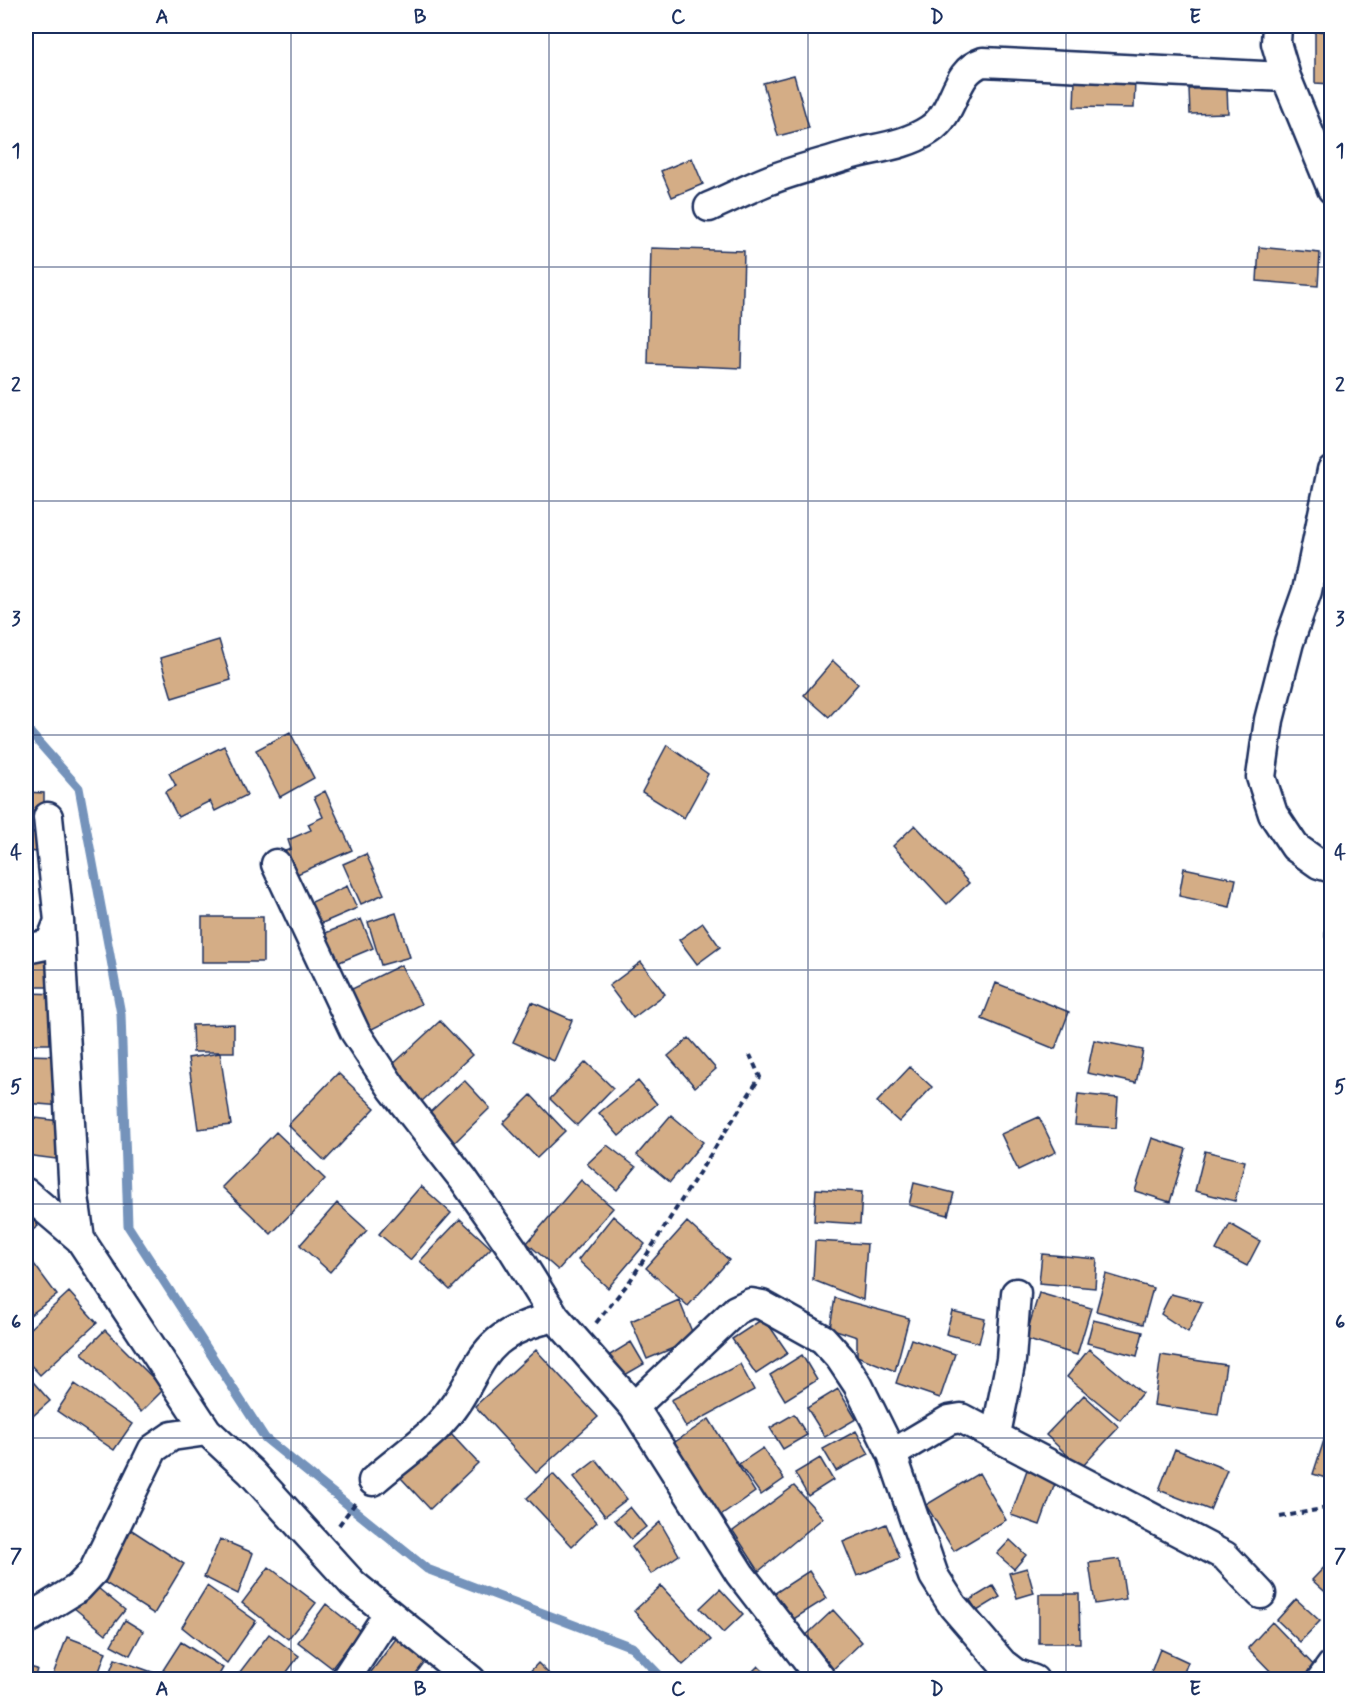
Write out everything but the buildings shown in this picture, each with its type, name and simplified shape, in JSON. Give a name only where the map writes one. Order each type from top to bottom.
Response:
[{"type":"street","points":[[1276,26],[1276,43],[1286,77],[1332,189]]},
{"type":"street","points":[[709,207],[768,180],[905,141],[929,130],[946,113],[955,99],[960,79],[969,68],[983,62],[1286,77]]},
{"type":"street","points":[[1332,470],[1307,591],[1289,642],[1269,720],[1261,777],[1273,814],[1295,847],[1319,864],[1332,868]]},
{"type":"street","points":[[48,817],[59,921],[74,1196],[80,1239]]},
{"type":"street","points":[[276,864],[355,1032],[392,1088],[464,1180],[512,1248],[555,1317],[634,1407],[740,1574],[822,1680]]},
{"type":"street","points":[[26,949],[50,944],[59,921]]},
{"type":"street","points":[[26,1193],[80,1239],[207,1431],[251,1472],[353,1584],[471,1680]]},
{"type":"street","points":[[996,1434],[1011,1360],[1016,1293]]},
{"type":"street","points":[[634,1407],[736,1310],[751,1303],[762,1305],[823,1339],[840,1358],[858,1385],[892,1454],[934,1576],[940,1586],[953,1606],[1002,1663],[1015,1673],[1034,1680]]},
{"type":"street","points":[[373,1481],[436,1428],[480,1361],[501,1336],[515,1329],[555,1317]]},
{"type":"street","points":[[892,1454],[955,1418],[961,1418],[996,1434],[1225,1556],[1261,1594]]},
{"type":"street","points":[[26,1620],[78,1588],[93,1572],[153,1449],[172,1436],[207,1431]]},
{"type":"street","points":[[345,1680],[388,1614]]},
{"type":"street","points":[[1321,1680],[1332,1665]]},
{"type":"path","points":[[580,1343],[630,1281],[760,1077],[750,1055]]},
{"type":"path","points":[[338,1526],[373,1481]]},
{"type":"path","points":[[1280,1517],[1332,1507]]},
{"type":"waterway","points":[[26,728],[79,788],[121,1014],[128,1226],[265,1438],[427,1569],[632,1647],[664,1680]]}]
